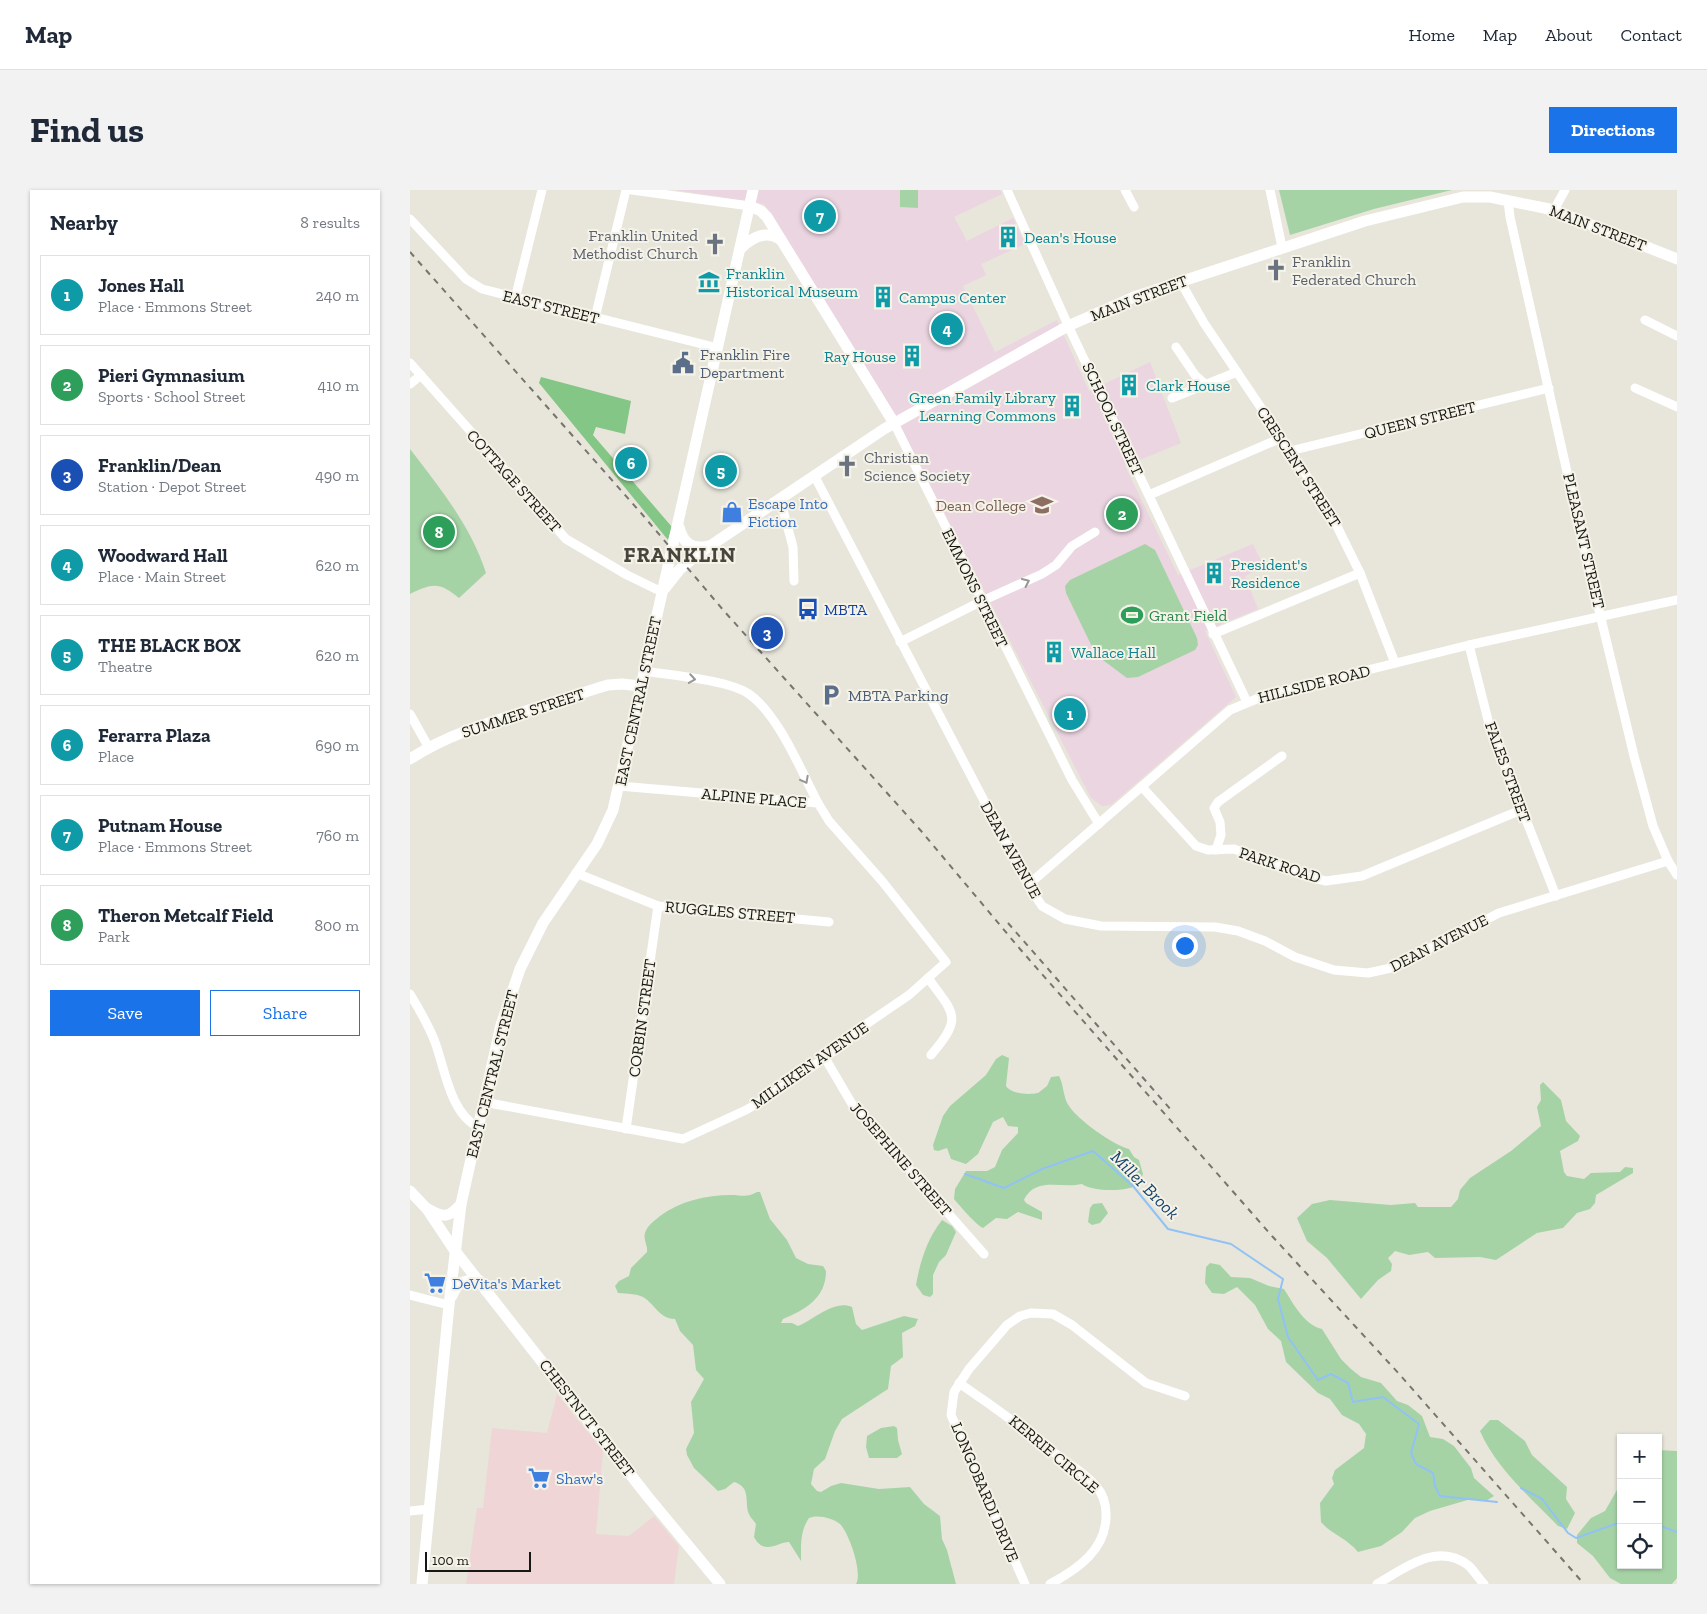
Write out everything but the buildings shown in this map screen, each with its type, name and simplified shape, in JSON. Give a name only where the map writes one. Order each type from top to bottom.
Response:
[{"type":"main road","name":"EAST CENTRAL STREET","points":[[422,1584],[449,1305],[461,1204],[500,1025],[520,969],[543,923],[605,828],[619,786],[753,190]]},
{"type":"main road","points":[[1468,196],[1480,190]]},
{"type":"main road","name":"MAIN STREET","points":[[662,592],[683,566],[712,544],[814,475],[894,424],[1068,326],[1125,300],[1282,247],[1365,221],[1468,196],[1508,195],[1554,210],[1677,259]]},
{"type":"main road","name":"EMMONS STREET","points":[[750,206],[764,214],[894,424]]},
{"type":"main road","points":[[740,249],[750,240],[763,235],[775,236],[781,240]]},
{"type":"main road","points":[[679,525],[683,539],[691,546],[699,548],[712,544]]},
{"type":"main road","name":"SUMMER STREET","points":[[410,759],[457,733],[603,687],[622,684],[641,686]]},
{"type":"main road","name":"CHESTNUT STREET","points":[[410,1191],[427,1209],[455,1251],[648,1497],[720,1584]]},
{"type":"main road","points":[[427,1209],[440,1216],[448,1215],[461,1204]]},
{"type":"main road","points":[[449,1305],[455,1287],[461,1282],[480,1281]]},
{"type":"street","points":[[515,299],[542,190]]},
{"type":"street","points":[[595,318],[626,190]]},
{"type":"street","points":[[632,190],[750,206]]},
{"type":"street","name":"SCHOOL STREET","points":[[1008,190],[1068,326],[1213,634],[1248,702]]},
{"type":"street","points":[[1125,190],[1134,207]]},
{"type":"street","points":[[1270,190],[1282,247]]},
{"type":"street","points":[[1554,210],[1565,190]]},
{"type":"street","name":"PLEASANT STREET","points":[[1508,195],[1510,218],[1582,539],[1644,793],[1653,826],[1668,861],[1677,876]]},
{"type":"street","name":"EAST STREET","points":[[410,219],[466,279],[482,289],[515,299],[718,348]]},
{"type":"street","name":"CRESCENT STREET","points":[[1180,281],[1204,322],[1327,506],[1360,573],[1396,663]]},
{"type":"street","points":[[1645,320],[1677,336]]},
{"type":"street","points":[[1176,347],[1195,376],[1204,384]]},
{"type":"street","name":"COTTAGE STREET","points":[[410,363],[566,539],[627,575],[662,592]]},
{"type":"street","points":[[1172,398],[1237,372]]},
{"type":"street","points":[[410,384],[421,375]]},
{"type":"street","name":"QUEEN STREET","points":[[1290,451],[1549,388]]},
{"type":"street","points":[[1635,388],[1677,407]]},
{"type":"street","name":"EMMONS STREET","points":[[894,424],[1072,780],[1099,824]]},
{"type":"street","points":[[1149,496],[1281,438]]},
{"type":"street","name":"DEAN AVENUE","points":[[814,475],[1028,885],[1042,906],[1065,919],[1101,926],[1220,928],[1265,941],[1295,957],[1334,970],[1358,973],[1391,968],[1499,913],[1668,861]]},
{"type":"street","points":[[780,499],[793,547],[794,581]]},
{"type":"street","points":[[900,642],[982,601],[1042,574],[1056,565],[1072,546],[1095,532]]},
{"type":"street","points":[[1213,634],[1360,573]]},
{"type":"street","name":"HILLSIDE ROAD","points":[[1028,885],[1230,710],[1266,694],[1469,645],[1677,600]]},
{"type":"street","name":"FALES STREET","points":[[1469,645],[1490,728],[1556,896]]},
{"type":"street","points":[[644,671],[713,682],[749,694],[766,710],[818,803]]},
{"type":"street","points":[[410,714],[429,748]]},
{"type":"street","points":[[1216,850],[1221,835],[1220,822],[1214,808],[1218,802],[1282,756]]},
{"type":"street","name":"ALPINE PLACE","points":[[619,786],[818,803],[829,821],[882,881],[946,962]]},
{"type":"street","name":"PARK ROAD","points":[[1142,787],[1190,841],[1208,850],[1234,849],[1308,877],[1326,881],[1362,876],[1521,810]]},
{"type":"street","name":"RUGGLES STREET","points":[[576,873],[658,906],[829,922]]},
{"type":"street","name":"CORBIN STREET","points":[[626,1129],[658,906]]},
{"type":"street","name":"MILLIKEN AVENUE","points":[[484,1102],[683,1139],[746,1110],[825,1058],[866,1025],[909,995],[946,962]]},
{"type":"street","points":[[928,978],[949,1007],[952,1021],[948,1034],[931,1055]]},
{"type":"street","points":[[410,994],[435,1040],[460,1112],[470,1123],[478,1127]]},
{"type":"street","name":"JOSEPHINE STREET","points":[[825,1058],[852,1104],[984,1254]]},
{"type":"street","points":[[410,1294],[449,1305]]},
{"type":"street","name":"LONGOBARDI DRIVE","points":[[1025,1584],[953,1421],[952,1400],[959,1383],[994,1338],[1011,1322],[1026,1314],[1041,1312],[1053,1314],[1146,1383],[1185,1396]]},
{"type":"street","name":"KERRIE CIRCLE","points":[[959,1383],[983,1398],[1076,1469],[1103,1495],[1106,1512],[1104,1538],[1080,1565],[1050,1584]]},
{"type":"street","points":[[410,1511],[430,1509]]},
{"type":"street","points":[[1377,1584],[1432,1555],[1441,1554],[1455,1558],[1469,1567],[1484,1584]]},
{"type":"shaded area","name":"Dean College","points":[[675,190],[1000,190],[1002,194],[954,217],[967,241],[1013,218],[1025,244],[981,264],[986,275],[963,286],[995,352],[1057,320],[1089,391],[1150,362],[1181,443],[1125,466],[1178,575],[1253,544],[1264,567],[1245,576],[1258,609],[1205,631],[1236,697],[1111,805],[1102,806],[1091,798],[890,408],[764,204]]},
{"type":"shaded area","points":[[557,1394],[603,1451],[596,1534],[629,1536],[654,1516],[679,1546],[674,1584],[466,1584],[477,1508],[483,1508],[492,1428],[547,1433]]},
{"type":"green space","points":[[900,190],[918,190],[918,208],[900,207]]},
{"type":"green space","points":[[1279,190],[1452,190],[1374,209],[1290,235]]},
{"type":"green space","points":[[541,377],[631,401],[625,434],[596,427],[593,435],[672,527],[668,540],[539,383]]},
{"type":"green space","points":[[410,449],[454,508],[472,539],[486,573],[459,598],[446,589],[436,586],[430,586],[410,594]]},
{"type":"green space","name":"Grant Field","points":[[1145,544],[1155,550],[1197,638],[1198,645],[1195,650],[1138,677],[1127,678],[1096,655],[1066,593],[1065,586],[1070,580]]},
{"type":"green space","points":[[1002,1055],[1009,1058],[1006,1086],[1012,1091],[1025,1094],[1038,1093],[1047,1086],[1051,1077],[1059,1076],[1067,1103],[1074,1112],[1105,1137],[1129,1149],[1134,1157],[1139,1160],[1143,1174],[1139,1184],[1119,1190],[1094,1189],[1082,1184],[1042,1186],[1035,1188],[1024,1200],[1042,1212],[1042,1220],[1018,1212],[1007,1219],[996,1218],[983,1228],[976,1223],[954,1199],[955,1189],[966,1171],[987,1171],[995,1167],[1002,1150],[1018,1133],[1018,1127],[1008,1126],[1003,1117],[993,1122],[978,1154],[966,1164],[951,1159],[947,1148],[938,1151],[934,1150],[933,1145],[943,1116],[950,1106],[986,1075],[996,1059]]},
{"type":"green space","points":[[1543,1082],[1561,1100],[1566,1121],[1580,1136],[1578,1141],[1560,1151],[1564,1172],[1567,1176],[1584,1179],[1591,1173],[1620,1172],[1625,1167],[1633,1168],[1633,1173],[1596,1195],[1595,1203],[1590,1209],[1577,1213],[1563,1228],[1537,1233],[1496,1260],[1480,1257],[1435,1258],[1428,1252],[1409,1255],[1395,1251],[1388,1258],[1392,1264],[1391,1271],[1378,1280],[1361,1299],[1327,1258],[1307,1241],[1297,1218],[1312,1204],[1330,1200],[1391,1205],[1415,1203],[1418,1207],[1451,1207],[1458,1199],[1460,1190],[1470,1178],[1511,1151],[1541,1126],[1537,1107],[1541,1100],[1540,1085]]},
{"type":"green space","points":[[760,1192],[770,1219],[787,1240],[796,1258],[808,1264],[823,1266],[826,1271],[822,1289],[813,1302],[799,1312],[783,1319],[781,1323],[792,1323],[798,1326],[824,1311],[845,1305],[852,1307],[856,1324],[862,1330],[904,1316],[918,1319],[915,1326],[902,1333],[903,1357],[891,1366],[888,1389],[842,1419],[835,1431],[825,1459],[814,1469],[811,1484],[817,1491],[821,1492],[841,1483],[879,1489],[910,1487],[924,1504],[940,1516],[942,1539],[947,1550],[956,1584],[856,1584],[858,1571],[854,1553],[844,1529],[840,1524],[825,1517],[812,1517],[806,1523],[802,1538],[801,1561],[789,1542],[771,1547],[762,1546],[754,1537],[756,1524],[749,1514],[745,1492],[740,1484],[734,1482],[725,1489],[718,1491],[694,1468],[687,1455],[686,1449],[694,1433],[691,1402],[704,1379],[696,1370],[693,1345],[680,1331],[675,1319],[662,1315],[643,1297],[618,1293],[615,1286],[619,1281],[629,1276],[631,1268],[647,1252],[645,1233],[647,1228],[668,1211],[676,1206],[703,1198],[722,1195],[747,1196]]},
{"type":"green space","points":[[1102,1203],[1108,1213],[1100,1223],[1092,1225],[1088,1222],[1090,1208],[1093,1204]]},
{"type":"green space","points":[[942,1220],[952,1226],[956,1232],[946,1255],[939,1262],[933,1275],[933,1294],[930,1297],[923,1295],[916,1285],[925,1251],[932,1235]]},
{"type":"green space","points":[[1210,1263],[1220,1265],[1231,1277],[1250,1278],[1269,1286],[1284,1289],[1304,1318],[1322,1329],[1341,1359],[1351,1369],[1361,1377],[1381,1383],[1397,1401],[1408,1405],[1422,1416],[1430,1437],[1443,1439],[1454,1446],[1471,1468],[1474,1478],[1494,1496],[1486,1501],[1471,1499],[1430,1511],[1415,1518],[1402,1532],[1381,1546],[1358,1552],[1325,1526],[1321,1522],[1320,1503],[1334,1484],[1332,1478],[1335,1470],[1364,1448],[1366,1434],[1359,1424],[1342,1415],[1330,1399],[1318,1393],[1286,1362],[1281,1341],[1268,1329],[1255,1305],[1237,1287],[1224,1294],[1212,1293],[1205,1283],[1206,1267]]},
{"type":"green space","points":[[1490,1420],[1498,1420],[1525,1441],[1532,1455],[1567,1487],[1566,1499],[1575,1513],[1567,1529],[1558,1526],[1504,1470],[1480,1431]]},
{"type":"green space","points":[[894,1426],[897,1428],[902,1454],[897,1458],[869,1458],[866,1447],[867,1436],[881,1428]]},
{"type":"green space","points":[[1662,1450],[1677,1451],[1677,1578],[1672,1584],[1621,1584],[1610,1578],[1593,1556],[1577,1543],[1577,1535],[1591,1518],[1605,1511],[1617,1490],[1617,1569],[1662,1569]]},
{"type":"waterway","name":"Miller Brook","points":[[965,1174],[1004,1188],[1042,1169],[1093,1151],[1133,1186],[1168,1229],[1231,1244],[1283,1279],[1278,1299],[1288,1337],[1318,1380],[1331,1374],[1348,1383],[1353,1402],[1383,1397],[1419,1424],[1411,1453],[1416,1464],[1433,1473],[1435,1486],[1440,1496],[1497,1502]]},
{"type":"waterway","name":"Miller Brook","points":[[1521,1488],[1542,1499],[1568,1533],[1576,1538],[1617,1523]]},
{"type":"waterway","name":"Miller Brook","points":[[1662,1526],[1677,1532]]},
{"type":"railway","points":[[410,252],[641,513],[724,611],[922,832],[1020,949],[1272,1236],[1401,1376],[1584,1584]]},
{"type":"railway","points":[[1008,923],[1172,1111]]},
{"type":"place","name":"Putnam House","points":[[820,216]]},
{"type":"place","name":"Dean's House","points":[[1008,237]]},
{"type":"place","name":"Franklin United Methodist Church","points":[[715,244]]},
{"type":"place","name":"Franklin Federated Church","points":[[1276,270]]},
{"type":"place","name":"Franklin Historical Museum","points":[[709,282]]},
{"type":"place","name":"Campus Center","points":[[883,297]]},
{"type":"place","name":"Woodward Hall","points":[[947,329]]},
{"type":"place","name":"Ray House","points":[[912,356]]},
{"type":"place","name":"Franklin Fire Department","points":[[683,363]]},
{"type":"place","name":"Clark House","points":[[1129,385]]},
{"type":"place","name":"Green Family Library Learning Commons","points":[[1072,406]]},
{"type":"place","name":"Ferarra Plaza","points":[[631,463]]},
{"type":"place","name":"Christian Science Society","points":[[847,466]]},
{"type":"place","name":"THE BLACK BOX","points":[[721,471]]},
{"type":"place","name":"Dean College","points":[[1042,505]]},
{"type":"place","name":"Escape Into Fiction","points":[[732,512]]},
{"type":"place","name":"Pieri Gymnasium","points":[[1122,514]]},
{"type":"place","name":"Theron Metcalf Field","points":[[439,532]]},
{"type":"place","name":"President's Residence","points":[[1214,573]]},
{"type":"place","name":"MBTA","points":[[808,609]]},
{"type":"place","name":"Grant Field","points":[[1132,615]]},
{"type":"place","name":"Franklin/Dean","points":[[767,633]]},
{"type":"place","name":"Wallace Hall","points":[[1054,652]]},
{"type":"place","name":"MBTA Parking","points":[[831,695]]},
{"type":"place","name":"Jones Hall","points":[[1070,714]]},
{"type":"place","name":"DeVita's Market","points":[[435,1283]]},
{"type":"place","name":"Shaw's","points":[[539,1478]]},
{"type":"district","name":"FRANKLIN","points":[[680,554]]}]
